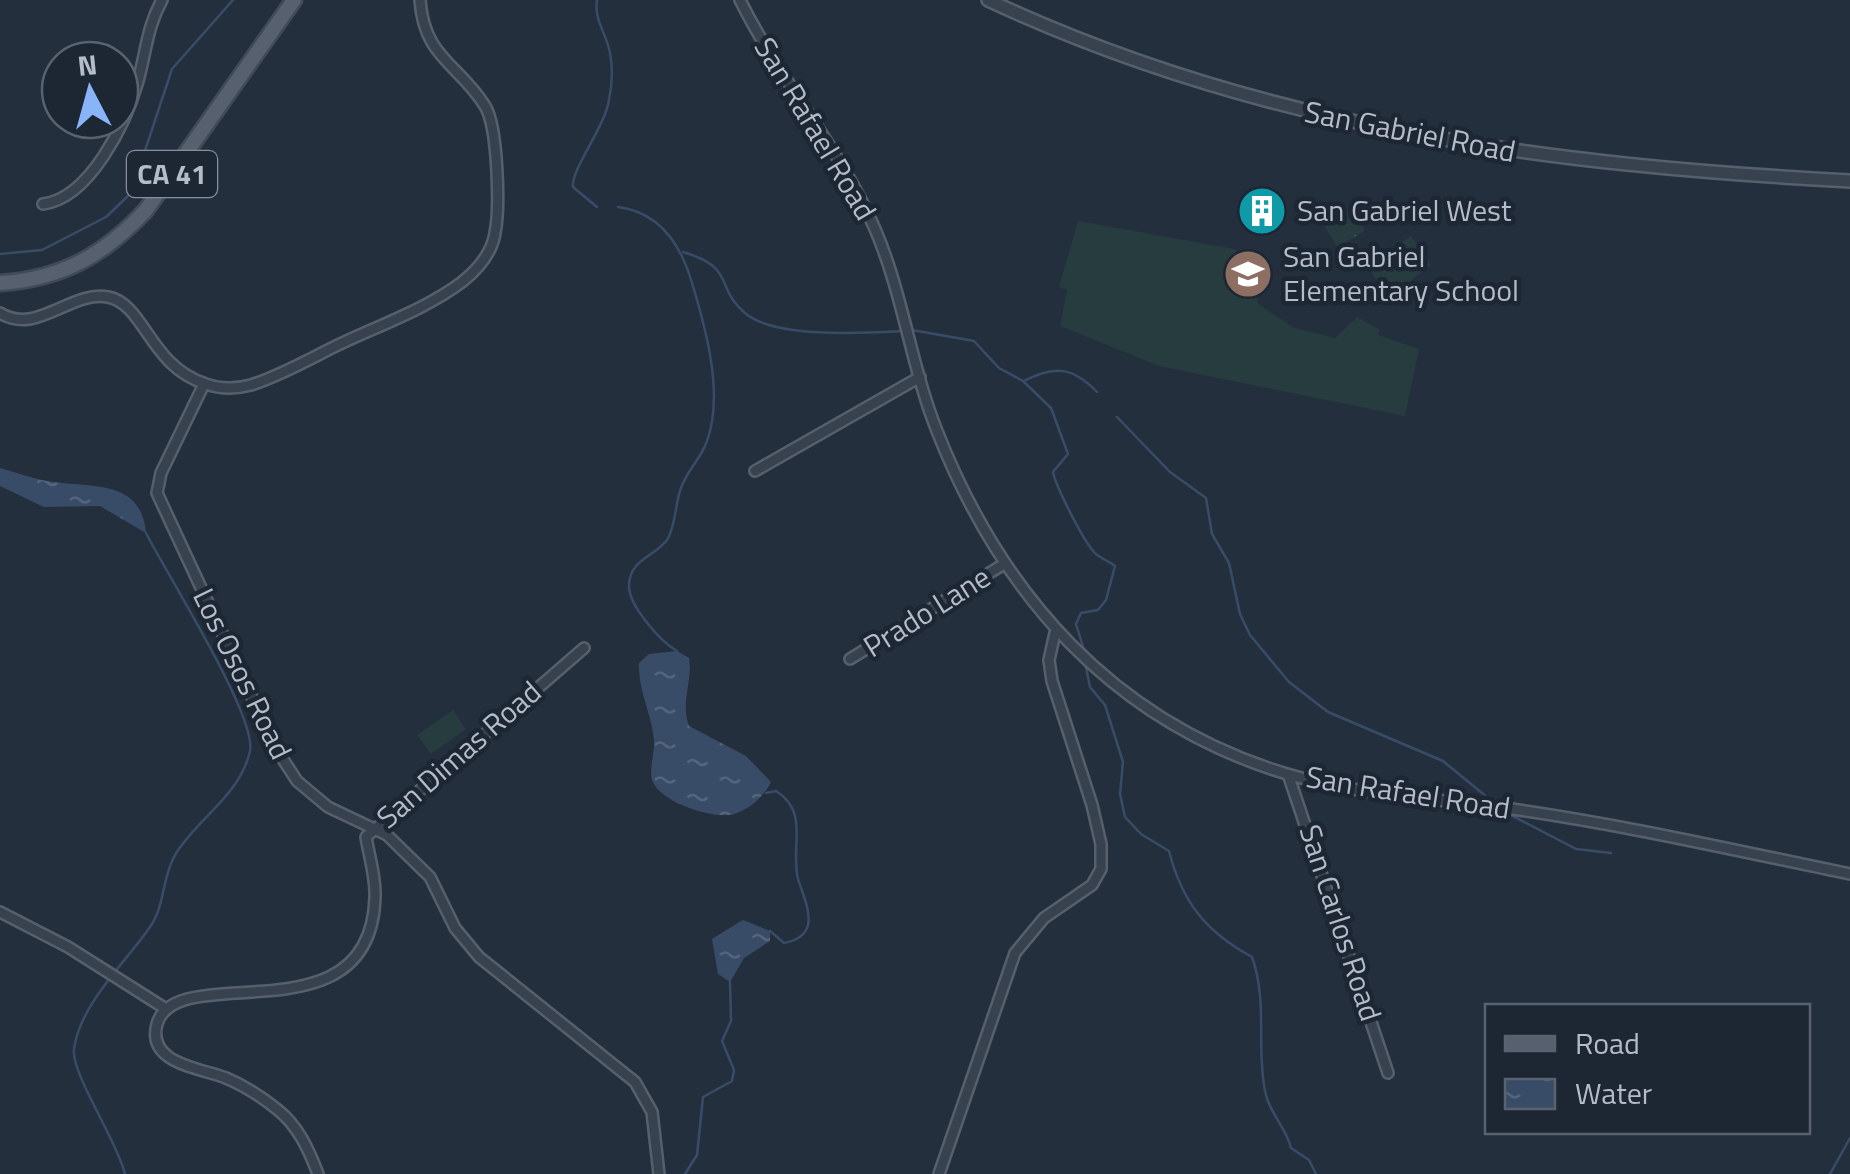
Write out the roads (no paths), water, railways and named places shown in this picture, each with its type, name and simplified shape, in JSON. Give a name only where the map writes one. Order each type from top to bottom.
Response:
[{"type":"main road","name":"CA 41","points":[[0,283],[50,276],[100,253],[118,240],[146,210],[294,0]]},
{"type":"street","points":[[43,204],[68,198],[94,171],[135,90],[148,28],[162,0]]},
{"type":"street","points":[[0,313],[22,320],[91,298],[114,299],[133,311],[164,360],[204,384],[232,388],[274,375],[448,292],[487,254],[496,222],[491,118],[480,99],[435,52],[420,0]]},
{"type":"street","name":"San Rafael Road","points":[[740,0],[873,223],[952,466],[1004,564],[1055,632],[1114,683],[1182,728],[1288,774],[1366,791],[1620,828],[1850,874]]},
{"type":"street","name":"San Gabriel Road","points":[[988,0],[1163,68],[1344,121],[1531,156],[1850,181]]},
{"type":"street","points":[[755,470],[920,377]]},
{"type":"street","name":"Los Osos Road","points":[[204,384],[158,479],[159,501],[282,760],[316,800],[387,835],[430,877],[455,928],[478,957],[636,1082],[652,1112],[659,1174]]},
{"type":"street","name":"Prado Lane","points":[[850,660],[1004,564]]},
{"type":"street","points":[[939,1174],[1015,952],[1044,918],[1092,885],[1102,864],[1084,776],[1052,681],[1049,660],[1055,632]]},
{"type":"street","name":"San Dimas Road","points":[[166,1009],[193,998],[314,984],[343,970],[364,942],[374,910],[375,891],[366,836],[584,648]]},
{"type":"street","name":"San Carlos Road","points":[[1288,774],[1388,1072]]},
{"type":"street","points":[[0,912],[68,947],[166,1009],[156,1032],[165,1054],[179,1064],[228,1079],[276,1108],[303,1140],[318,1174]]},
{"type":"water","points":[[0,468],[41,480],[100,487],[126,495],[142,516],[146,533],[100,506],[44,507],[0,486]]},
{"type":"water","points":[[677,651],[689,658],[689,726],[746,756],[771,782],[753,803],[735,814],[720,815],[685,806],[664,795],[652,780],[654,740],[639,663],[649,654]]},
{"type":"water","points":[[743,920],[770,931],[770,941],[744,958],[730,982],[718,974],[712,939]]},
{"type":"waterway","points":[[0,254],[42,250],[106,217],[131,193],[172,69],[233,0]]},
{"type":"waterway","points":[[597,0],[597,14],[611,59],[611,88],[606,111],[577,170],[573,187],[597,207]]},
{"type":"waterway","points":[[618,207],[657,223],[675,244],[692,283],[711,362],[714,403],[707,441],[679,494],[667,540],[638,564],[630,576],[630,593],[646,622],[677,651]]},
{"type":"waterway","points":[[683,252],[718,271],[736,304],[759,321],[798,331],[904,331]]},
{"type":"waterway","points":[[912,330],[974,341],[999,368],[1023,381],[1051,408],[1068,454],[1053,472],[1059,489],[1089,546],[1115,566],[1106,600],[1098,610],[1081,613],[1076,624],[1084,650]]},
{"type":"waterway","points":[[1024,381],[1045,372],[1063,371],[1080,377],[1097,392]]},
{"type":"waterway","points":[[1117,417],[1170,472],[1206,498],[1212,534],[1229,563],[1240,614],[1250,635],[1289,682],[1328,712],[1443,761],[1493,802]]},
{"type":"waterway","points":[[125,1174],[75,1060],[78,1032],[94,1000],[155,919],[175,855],[237,781],[250,751],[240,708],[146,533]]},
{"type":"waterway","points":[[1084,658],[1090,687],[1105,705],[1123,762],[1120,794],[1125,817],[1141,834],[1169,851],[1181,886],[1198,914],[1221,937],[1252,957],[1260,991],[1267,1099],[1291,1148],[1309,1160],[1316,1174]]},
{"type":"waterway","points":[[766,793],[776,791],[793,809],[796,867],[809,920],[805,933],[792,941],[784,943],[770,931]]},
{"type":"waterway","points":[[1503,811],[1576,849],[1611,853]]},
{"type":"waterway","points":[[685,1174],[697,1155],[703,1097],[732,1081],[734,1070],[722,1041],[731,1021],[730,982]]},
{"type":"waterway","points":[[1830,1174],[1850,1138]]},
{"type":"place","name":"San Gabriel West","points":[[1262,211]]},
{"type":"place","name":"San Gabriel Elementary School","points":[[1248,274]]}]
